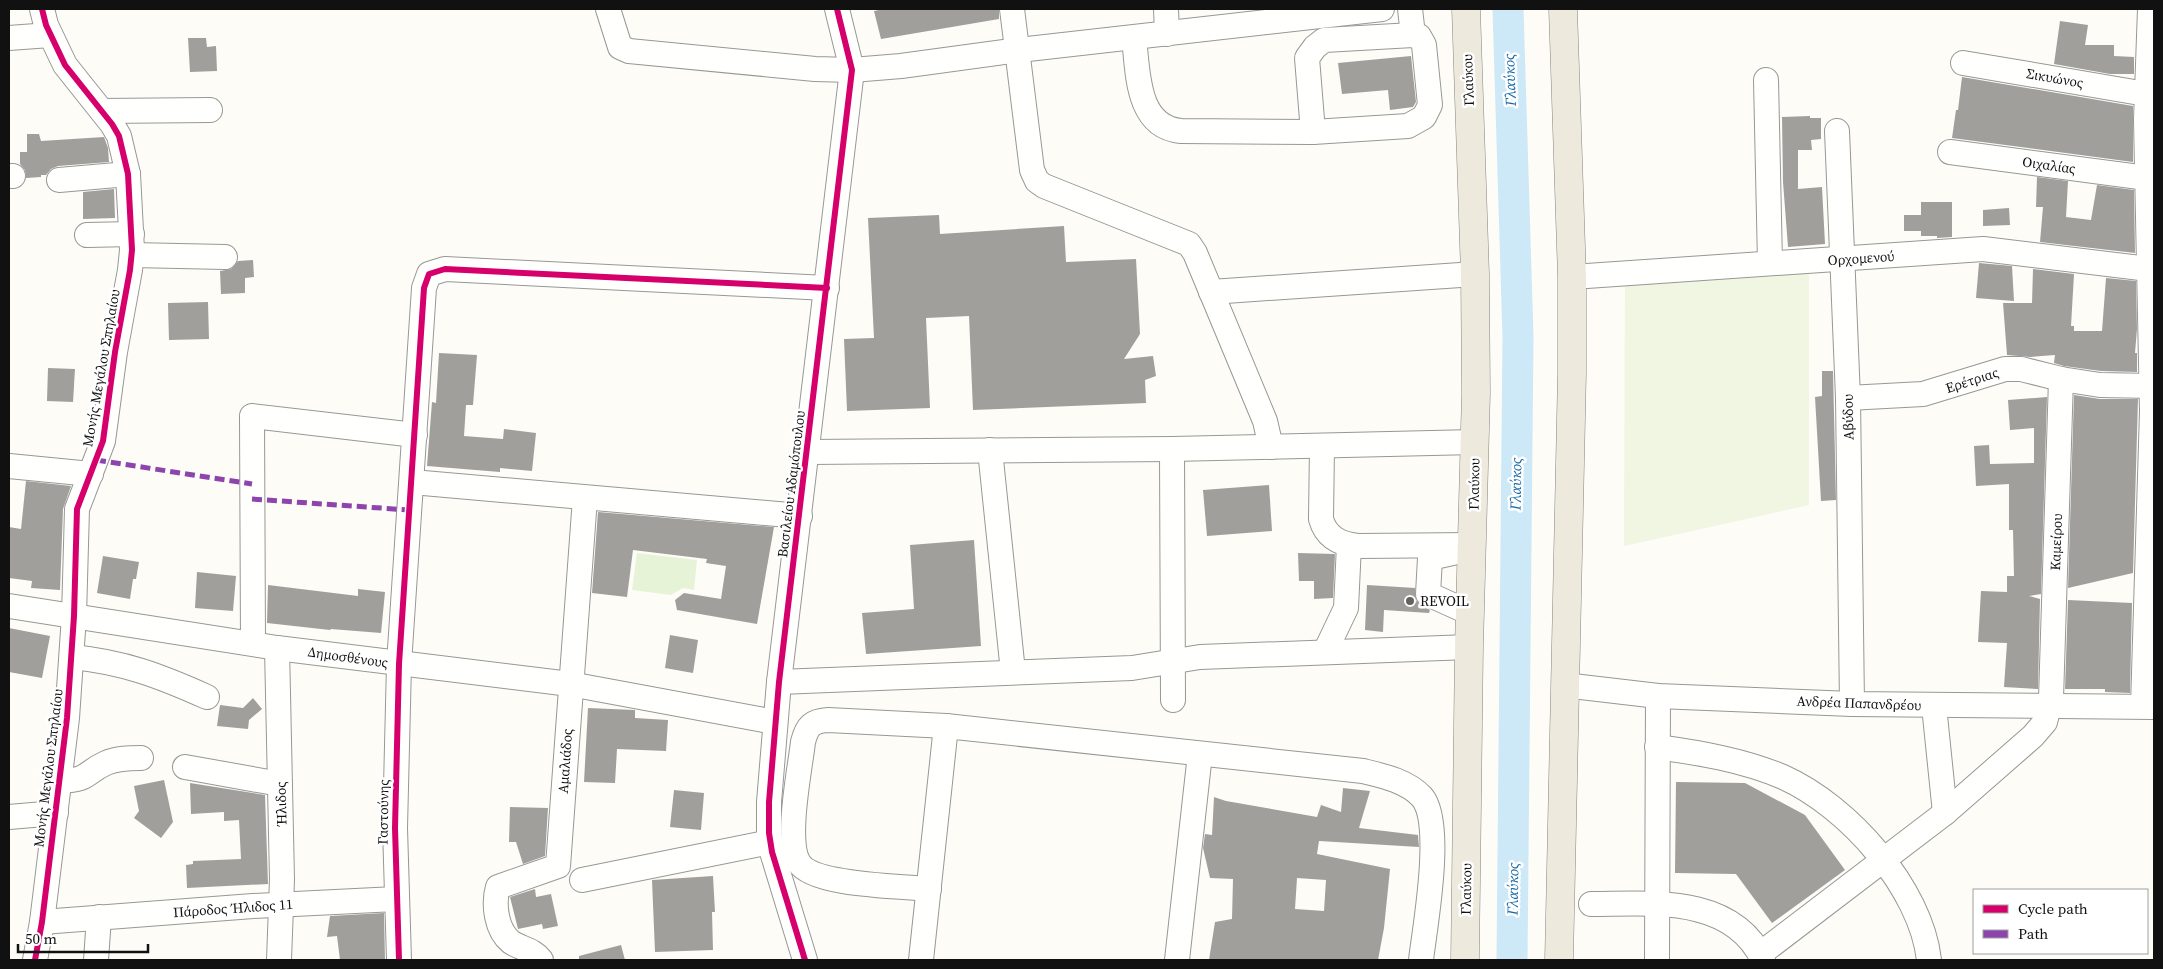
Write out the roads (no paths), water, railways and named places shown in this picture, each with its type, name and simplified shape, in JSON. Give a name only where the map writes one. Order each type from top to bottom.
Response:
[{"type":"main road","name":"Γλαύκου","points":[[1465,960],[1469,647],[1475,442],[1475,274],[1466,9]]},
{"type":"main road","points":[[1559,960],[1571,416],[1572,278],[1564,9]]},
{"type":"street","name":"Μονής Μεγάλου Σπηλαίου","points":[[35,960],[42,922],[60,781],[72,657],[77,510],[103,441],[132,245],[128,174],[118,136],[102,111],[70,73],[50,34],[42,9]]},
{"type":"street","points":[[608,9],[620,47],[629,51],[815,70],[852,70],[901,66],[1348,11],[1382,9]]},
{"type":"street","name":"Βασιλείου Αδαμόπουλου","points":[[805,960],[776,869],[770,842],[769,802],[779,682],[808,452],[852,70],[837,9]]},
{"type":"street","points":[[1012,9],[1019,50],[1032,170],[1037,181],[1044,186],[1187,243],[1195,253],[1265,421],[1271,447]]},
{"type":"street","points":[[1166,9],[1167,34]]},
{"type":"street","points":[[1410,9],[1413,35]]},
{"type":"street","points":[[2148,707],[2153,387],[2146,94],[2150,9]]},
{"type":"street","points":[[9,38],[50,34]]},
{"type":"street","points":[[1134,38],[1142,99],[1153,117],[1166,127],[1180,130],[1313,132],[1408,126],[1424,117],[1430,105],[1424,45],[1419,36],[1324,40],[1315,47],[1307,58],[1313,132]]},
{"type":"street","name":"Σικυώνος","points":[[1963,63],[2146,94]]},
{"type":"street","points":[[1766,80],[1770,263]]},
{"type":"street","points":[[102,111],[210,110]]},
{"type":"street","name":"Αβύδου","points":[[1837,131],[1848,398],[1852,704]]},
{"type":"street","name":"Οιχαλίας","points":[[1950,152],[2147,178]]},
{"type":"street","points":[[59,180],[128,174]]},
{"type":"street","points":[[87,235],[132,245],[225,257]]},
{"type":"street","name":"Ορχομενού","points":[[1572,278],[1983,249],[2149,269]]},
{"type":"street","name":"Γαστούνης","points":[[400,960],[396,899],[395,805],[399,664],[424,288],[429,274],[445,269],[827,288]]},
{"type":"street","points":[[1211,292],[1475,274]]},
{"type":"street","name":"Ερέτριας","points":[[1848,398],[1923,394],[2005,369],[2021,369],[2061,379],[2100,385],[2153,387]]},
{"type":"street","name":"Καμείρου","points":[[1761,957],[1945,813],[2040,730],[2045,722],[2050,705],[2061,379]]},
{"type":"street","points":[[253,643],[252,416],[415,435]]},
{"type":"street","points":[[808,452],[1172,449],[1475,442]]},
{"type":"street","points":[[1322,446],[1321,511],[1324,527],[1333,538],[1349,545],[1473,547]]},
{"type":"street","points":[[1172,449],[1173,700]]},
{"type":"street","points":[[990,450],[1013,672]]},
{"type":"street","points":[[9,466],[91,474]]},
{"type":"street","points":[[412,482],[800,516]]},
{"type":"street","name":"Αμαλιάδος","points":[[541,960],[531,950],[516,945],[506,937],[501,928],[495,901],[498,887],[558,866],[585,498]]},
{"type":"street","points":[[1325,652],[1346,608],[1349,545]]},
{"type":"street","points":[[1470,612],[1428,594],[1430,558],[1473,547]]},
{"type":"street","name":"Δημοσθένους","points":[[9,606],[278,648],[570,684],[775,722]]},
{"type":"street","points":[[779,682],[1132,668],[1200,657],[1469,647]]},
{"type":"street","name":"Ήλιδος","points":[[278,648],[282,904],[279,960]]},
{"type":"street","points":[[72,657],[127,666],[152,673],[207,697]]},
{"type":"street","name":"Ανδρέα Παπανδρέου","points":[[1564,684],[1658,696],[1852,704],[2148,707]]},
{"type":"street","points":[[1657,960],[1658,696]]},
{"type":"street","points":[[1934,706],[1945,813]]},
{"type":"street","points":[[929,889],[828,879],[803,868],[798,862],[792,835],[803,742],[807,728],[813,722],[828,720],[946,726],[1363,771],[1406,784],[1422,798],[1429,810],[1432,827],[1432,860],[1421,960]]},
{"type":"street","points":[[921,960],[946,726]]},
{"type":"street","points":[[1657,748],[1733,761],[1765,770],[1799,785],[1831,807],[1884,860],[1905,891],[1917,915],[1925,938],[1929,960]]},
{"type":"street","points":[[1177,960],[1200,754]]},
{"type":"street","points":[[60,781],[79,780],[110,761],[141,758]]},
{"type":"street","points":[[185,767],[280,784]]},
{"type":"street","points":[[9,817],[56,813]]},
{"type":"street","points":[[582,880],[770,842]]},
{"type":"street","name":"Πάροδος Ήλιδος 11","points":[[42,922],[99,916],[282,904],[396,899]]},
{"type":"street","points":[[1591,904],[1657,904],[1694,907],[1718,917],[1742,933],[1761,957]]},
{"type":"street","points":[[96,960],[99,916]]},
{"type":"waterway","name":"Γλαύκος","points":[[1508,9],[1518,337],[1512,960]]},
{"type":"place","name":"REVOIL","points":[[1410,601]]}]
